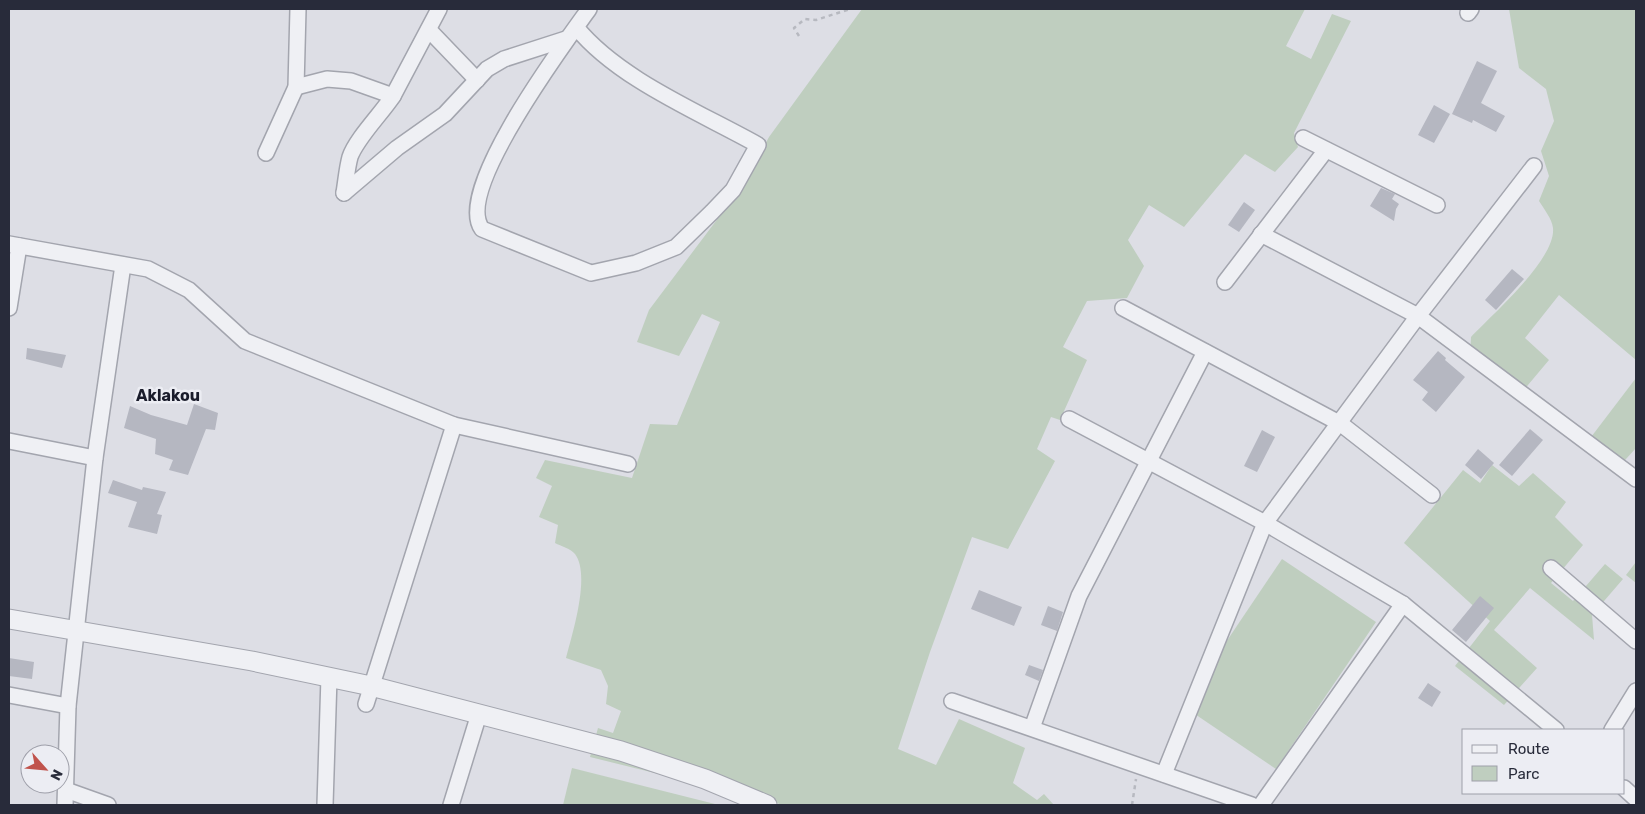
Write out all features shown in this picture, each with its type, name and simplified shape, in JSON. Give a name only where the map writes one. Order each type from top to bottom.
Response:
[{"type":"street","points":[[266,153],[296,87],[298,9]]},
{"type":"street","points":[[439,9],[393,96],[379,118],[364,134],[350,157],[344,192],[397,148],[445,114],[487,69],[504,59],[566,39]]},
{"type":"street","points":[[576,27],[601,54],[668,96],[758,145],[734,190],[676,247],[636,263],[591,273],[482,229],[477,218],[486,172],[509,130],[566,39],[589,9]]},
{"type":"street","points":[[429,30],[477,80]]},
{"type":"street","points":[[296,87],[327,78],[351,81],[393,96]]},
{"type":"street","points":[[1303,138],[1437,205]]},
{"type":"street","points":[[1225,282],[1326,150]]},
{"type":"street","points":[[1164,774],[1265,523],[1418,316],[1534,166]]},
{"type":"street","points":[[1261,234],[1418,316],[1636,479]]},
{"type":"street","points":[[9,308],[14,245],[148,270],[189,290],[245,341],[454,425],[628,464]]},
{"type":"street","points":[[67,744],[68,706],[95,458],[123,265]]},
{"type":"street","points":[[1123,308],[1340,424],[1432,495]]},
{"type":"street","points":[[1032,728],[1079,596],[1205,352]]},
{"type":"street","points":[[1069,419],[1265,523],[1404,604],[1555,729]]},
{"type":"street","points":[[366,704],[454,425]]},
{"type":"street","points":[[9,441],[95,458]]},
{"type":"street","points":[[1551,568],[1636,641]]},
{"type":"street","points":[[1261,805],[1404,604]]},
{"type":"street","points":[[9,619],[371,686],[621,751],[705,780],[768,805]]},
{"type":"street","points":[[325,805],[329,677]]},
{"type":"street","points":[[1613,729],[1636,692]]},
{"type":"street","points":[[9,695],[68,706]]},
{"type":"street","points":[[952,701],[1252,805]]},
{"type":"street","points":[[451,805],[479,714]]},
{"type":"street","points":[[1625,789],[1636,799]]},
{"type":"street","points":[[70,791],[108,805]]},
{"type":"path","points":[[799,36],[794,28],[805,19],[816,20],[850,9]]},
{"type":"path","points":[[1132,805],[1139,765]]},
{"type":"green space","points":[[862,9],[1305,9],[1286,46],[1311,59],[1332,14],[1351,21],[1294,133],[1298,147],[1275,172],[1245,154],[1184,227],[1149,205],[1128,240],[1144,266],[1127,298],[1087,301],[1063,347],[1087,360],[1060,420],[1051,417],[1037,449],[1055,461],[1008,549],[972,537],[930,652],[898,749],[936,765],[959,719],[1025,748],[1013,783],[1037,800],[1044,794],[1054,805],[784,805],[590,757],[598,728],[613,733],[621,711],[606,704],[608,686],[601,670],[566,658],[579,605],[581,576],[579,564],[573,552],[555,543],[558,525],[539,517],[552,486],[536,478],[545,460],[632,478],[650,424],[677,425],[720,322],[702,314],[679,356],[637,342],[649,310],[743,185],[769,137]]},
{"type":"green space","points":[[1509,9],[1636,9],[1636,360],[1559,295],[1525,338],[1549,360],[1518,397],[1470,359],[1471,337],[1507,301],[1534,270],[1551,241],[1553,228],[1539,201],[1549,176],[1541,151],[1554,121],[1546,89],[1519,68]]},
{"type":"green space","points":[[1636,378],[1636,448],[1615,471],[1585,445]]},
{"type":"green space","points":[[1492,465],[1519,486],[1533,473],[1566,502],[1555,517],[1583,545],[1551,583],[1573,601],[1605,564],[1623,579],[1592,615],[1594,640],[1530,588],[1494,630],[1537,668],[1504,705],[1455,666],[1490,621],[1404,543],[1463,470],[1480,483]]},
{"type":"green space","points":[[1282,559],[1376,622],[1276,769],[1183,706]]},
{"type":"green space","points":[[1636,562],[1636,583],[1626,575]]},
{"type":"green space","points":[[572,768],[719,805],[563,805]]},
{"type":"building","points":[[1477,61],[1497,71],[1481,103],[1505,116],[1496,132],[1473,120],[1472,123],[1452,114]]},
{"type":"building","points":[[1434,105],[1450,114],[1434,143],[1418,135]]},
{"type":"building","points":[[1381,188],[1395,194],[1392,199],[1399,204],[1394,221],[1370,206]]},
{"type":"building","points":[[1244,202],[1255,210],[1239,232],[1228,225]]},
{"type":"building","points":[[1512,269],[1524,279],[1496,310],[1485,300]]},
{"type":"building","points":[[27,348],[66,355],[62,368],[26,359]]},
{"type":"building","points":[[1438,351],[1446,358],[1445,360],[1465,377],[1436,412],[1422,400],[1428,392],[1413,380]]},
{"type":"building","points":[[194,404],[218,413],[215,430],[206,429],[188,475],[169,470],[173,460],[155,454],[156,439],[124,428],[130,406],[151,415],[187,425]]},
{"type":"building","points":[[1530,429],[1543,440],[1512,476],[1499,465]]},
{"type":"building","points":[[1262,430],[1275,437],[1257,472],[1244,466]]},
{"type":"building","points":[[1478,449],[1494,463],[1481,479],[1465,465]]},
{"type":"building","points":[[113,480],[142,490],[143,487],[166,492],[157,514],[162,515],[157,534],[128,527],[137,502],[108,493]]},
{"type":"building","points":[[979,590],[1022,607],[1014,626],[971,609]]},
{"type":"building","points":[[1480,596],[1494,608],[1466,642],[1452,630]]},
{"type":"building","points":[[1048,606],[1063,612],[1057,631],[1041,625]]},
{"type":"building","points":[[9,658],[34,662],[32,679],[9,676]]},
{"type":"building","points":[[1029,665],[1043,670],[1039,681],[1025,675]]},
{"type":"building","points":[[1428,683],[1441,692],[1432,707],[1418,698]]},
{"type":"district","name":"Aklakou","points":[[168,395]]}]
